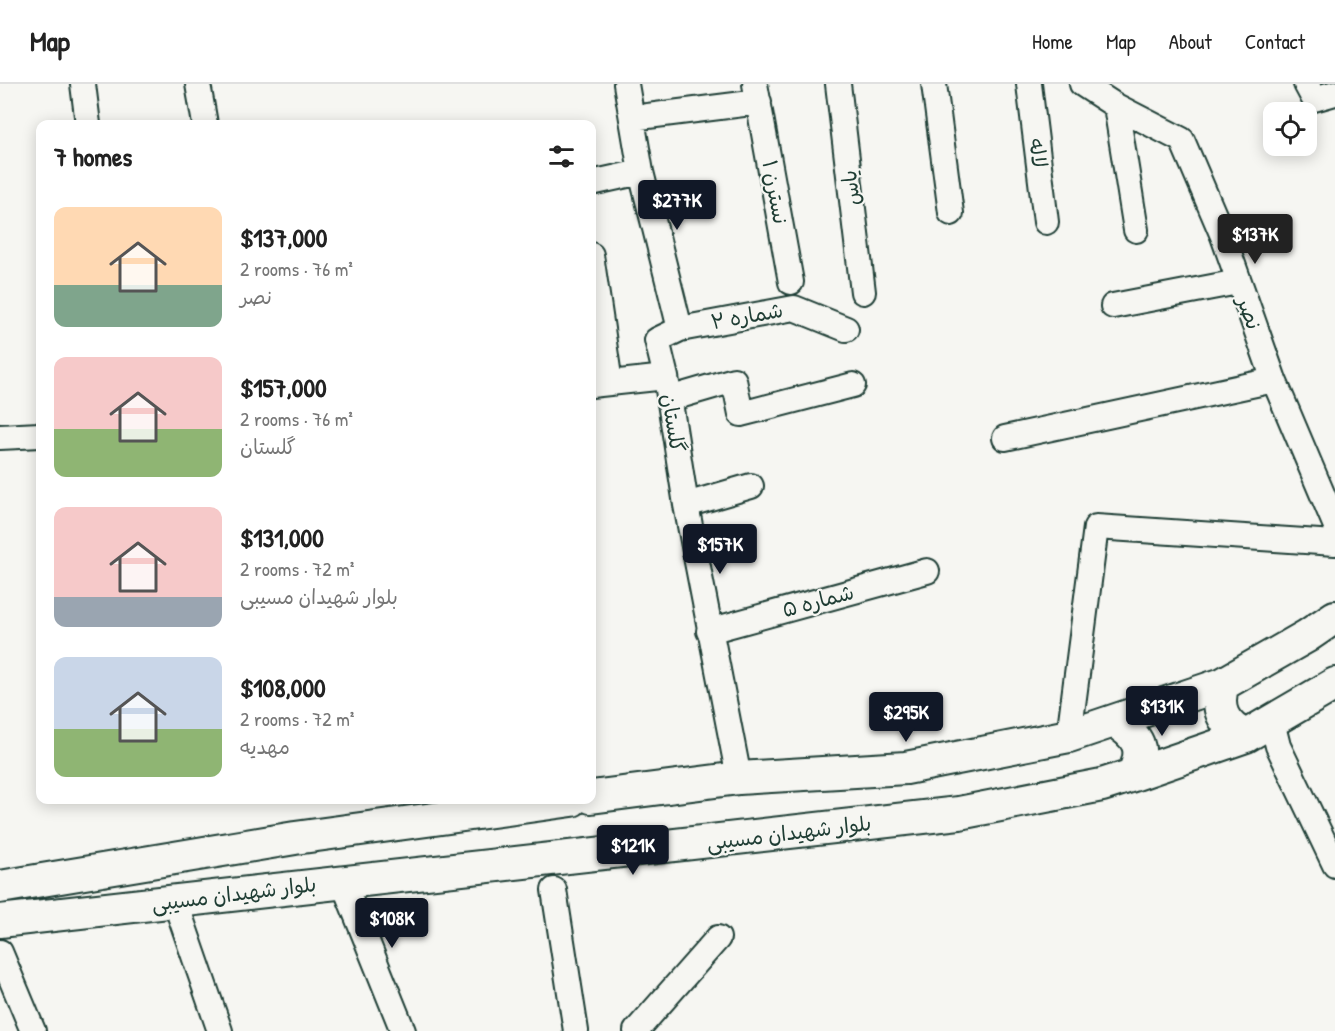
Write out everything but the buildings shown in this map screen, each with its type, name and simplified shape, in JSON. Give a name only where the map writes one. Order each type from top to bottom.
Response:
[{"type":"main road","points":[[596,796],[739,778],[906,768],[1069,736],[1223,684],[1307,636],[1335,617]]},
{"type":"main road","points":[[1223,684],[1219,694],[1222,716],[1228,725],[1259,729]]},
{"type":"main road","name":"بلوار شهیدان مسیبی","points":[[0,921],[959,813],[1102,785],[1133,775],[1259,729],[1335,684]]},
{"type":"main road","points":[[1114,721],[1130,730],[1138,742],[1141,759],[1133,775]]},
{"type":"main road","name":"بلوار شهیدان مسیبی","points":[[0,887],[307,836],[543,804]]},
{"type":"street","points":[[83,84],[88,120]]},
{"type":"street","points":[[198,84],[204,120]]},
{"type":"street","points":[[626,84],[641,172],[680,329]]},
{"type":"street","name":"یاس","points":[[838,84],[863,292]]},
{"type":"street","points":[[934,84],[951,213]]},
{"type":"street","name":"لاله","points":[[1029,84],[1046,222]]},
{"type":"street","name":"نصر","points":[[1082,84],[1116,106],[1182,140],[1223,236],[1274,380],[1335,524]]},
{"type":"street","points":[[1306,84],[1314,99],[1335,93]]},
{"type":"street","name":"نسترن ۱","points":[[632,118],[757,93],[791,282]]},
{"type":"street","points":[[1116,106],[1136,230]]},
{"type":"street","points":[[596,182],[641,172]]},
{"type":"street","points":[[1113,306],[1238,282]]},
{"type":"street","name":"شماره ۲","points":[[680,329],[794,308],[846,328]]},
{"type":"street","points":[[596,327],[600,384],[668,388],[734,380],[741,414],[853,385]]},
{"type":"street","name":"گلستان","points":[[680,329],[657,340],[668,388],[709,631],[739,778]]},
{"type":"street","points":[[1005,438],[1274,380]]},
{"type":"street","points":[[0,437],[36,435]]},
{"type":"street","points":[[686,505],[751,486]]},
{"type":"street","points":[[1069,736],[1096,527],[1335,543]]},
{"type":"street","name":"شماره ۵","points":[[709,631],[927,571]]},
{"type":"street","points":[[1259,729],[1278,746],[1335,865]]},
{"type":"street","points":[[343,882],[403,1031]]},
{"type":"street","points":[[554,890],[576,1031]]},
{"type":"street","points":[[175,901],[220,1031]]},
{"type":"street","points":[[636,1031],[718,938]]},
{"type":"street","points":[[0,952],[33,1031]]}]
